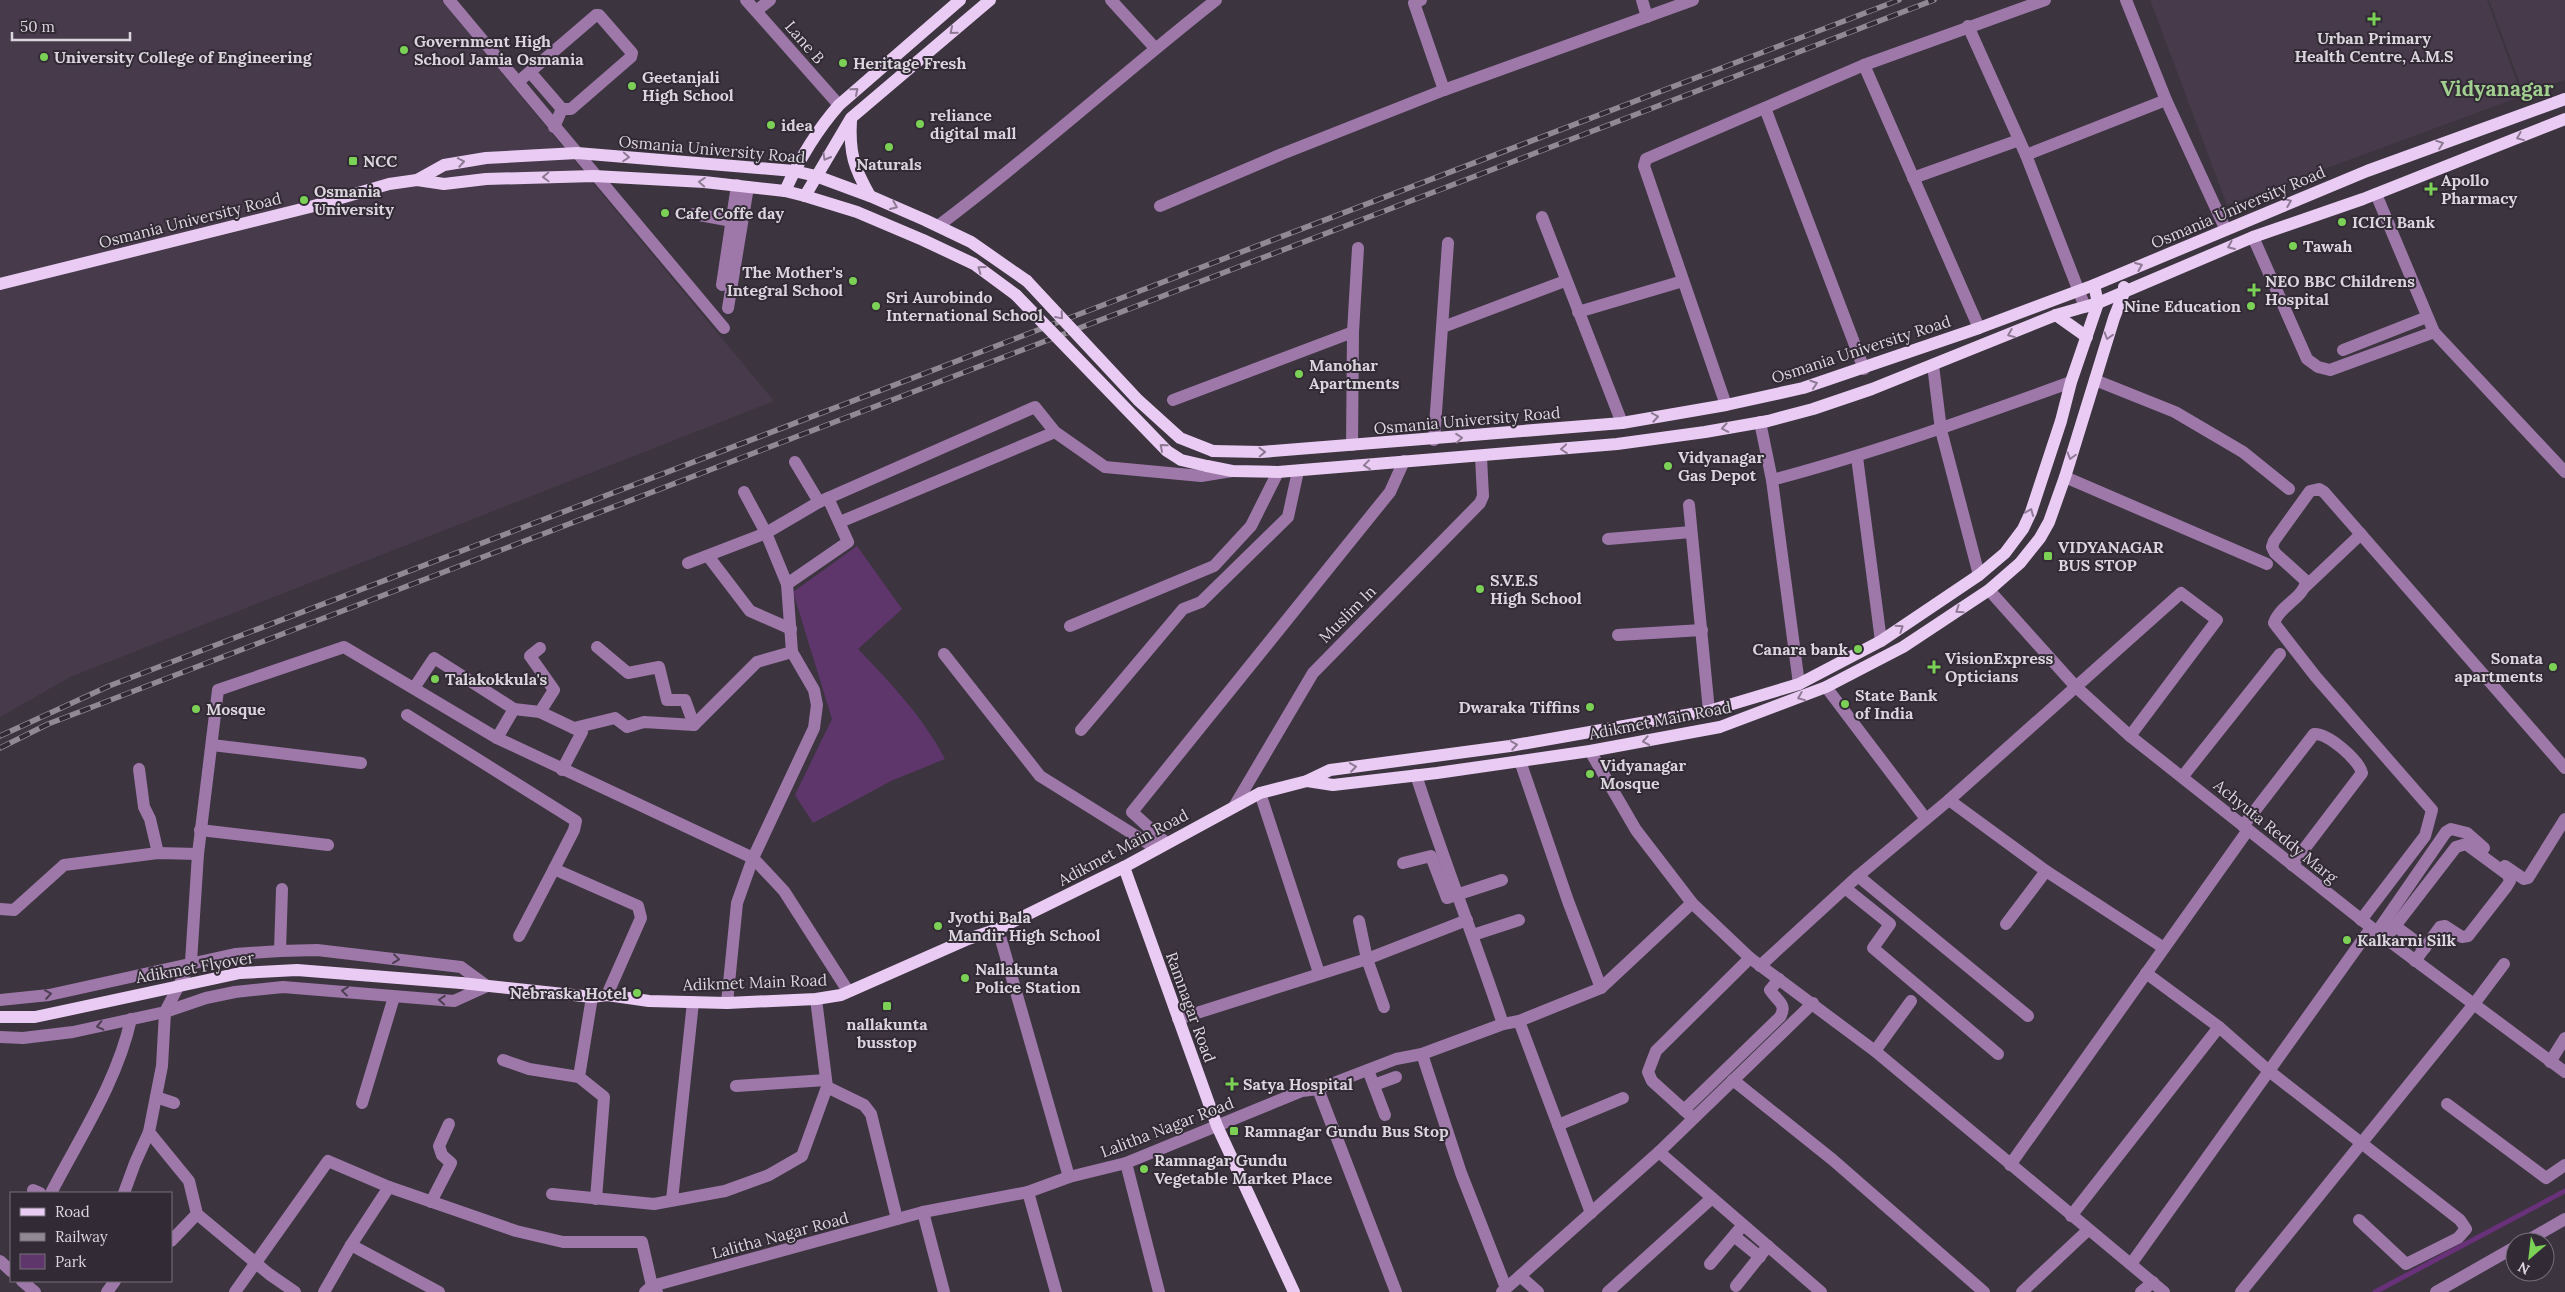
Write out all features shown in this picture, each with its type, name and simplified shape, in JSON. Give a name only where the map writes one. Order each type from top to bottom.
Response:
[{"type":"main road","points":[[785,191],[794,171],[825,121],[839,105],[960,0]]},
{"type":"main road","points":[[805,196],[851,118],[990,0]]},
{"type":"main road","name":"Osmania University Road","points":[[416,180],[444,165],[486,158],[577,153],[794,171],[816,176],[870,196],[971,242],[1034,288],[1138,400],[1180,438],[1213,451],[1261,452],[1434,440],[1622,423],[1726,405],[1803,388],[1978,328],[2094,285],[2225,228],[2367,171],[2565,99]]},
{"type":"main road","points":[[851,118],[851,155],[857,173],[870,196]]},
{"type":"main road","name":"Osmania University Road","points":[[0,284],[301,210],[389,184],[416,180],[444,184],[486,179],[594,176],[743,186],[785,191],[857,212],[974,264],[1016,295],[1167,451],[1180,460],[1232,471],[1298,471],[1617,444],[1760,422],[1812,409],[1933,365],[2056,315],[2098,303],[2253,237],[2376,194],[2565,119]]},
{"type":"main road","points":[[2119,274],[2125,290]]},
{"type":"main road","points":[[2094,285],[2098,303]]},
{"type":"main road","name":"Adikmet Main Road","points":[[1307,781],[1333,786],[1520,762],[1720,727],[1826,687],[1903,647],[1989,590],[2020,563],[2040,538],[2049,522],[2065,477],[2114,318],[2125,290]]},
{"type":"main road","name":"Adikmet Main Road","points":[[487,986],[592,997],[607,995],[649,1001],[727,1003],[816,999],[841,995],[968,939],[998,930],[1124,867],[1260,793],[1307,781],[1330,770],[1510,746],[1709,711],[1799,684],[1881,641],[1979,576],[2005,553],[2031,512],[2062,421],[2071,382],[2098,303]]},
{"type":"main road","points":[[2056,315],[2087,337]]},
{"type":"main road","name":"Ramnagar Road","points":[[1124,867],[1217,1126],[1294,1292]]},
{"type":"main road","name":"Adikmet Flyover","points":[[0,1017],[35,1016],[180,984],[240,973],[297,970],[487,986]]},
{"type":"street","points":[[448,0],[577,153],[594,176],[724,328]]},
{"type":"street","name":"Lane B","points":[[746,0],[839,105]]},
{"type":"street","points":[[756,11],[770,0]]},
{"type":"street","points":[[1112,0],[1155,48]]},
{"type":"street","points":[[938,226],[995,183],[1155,48],[1216,0]]},
{"type":"street","points":[[1421,0],[1414,3],[1444,90]]},
{"type":"street","points":[[1642,0],[1648,18]]},
{"type":"street","points":[[1160,206],[1282,154],[1444,90],[1648,18],[1693,0]]},
{"type":"street","points":[[1726,405],[1644,166],[1648,157],[1864,64],[2045,0]]},
{"type":"street","points":[[2126,0],[2166,100],[2225,228]]},
{"type":"street","points":[[518,82],[596,15],[632,53],[630,57],[571,109],[562,109],[530,72]]},
{"type":"street","points":[[1968,26],[2026,155],[2079,289],[2084,307]]},
{"type":"street","points":[[1864,64],[1978,328]]},
{"type":"street","points":[[2026,155],[2166,100]]},
{"type":"street","points":[[1765,108],[1864,368]]},
{"type":"street","points":[[554,127],[562,109]]},
{"type":"street","points":[[1913,178],[2019,140]]},
{"type":"street","points":[[722,285],[732,221],[743,186]]},
{"type":"street","points":[[728,308],[743,186]]},
{"type":"street","points":[[2376,194],[2434,332],[2565,472]]},
{"type":"street","points":[[694,214],[732,221]]},
{"type":"street","points":[[1542,217],[1565,281],[1622,423]]},
{"type":"street","points":[[2253,237],[2307,359],[2318,367],[2330,370],[2434,332]]},
{"type":"street","points":[[1434,440],[1448,243]]},
{"type":"street","points":[[1352,445],[1353,332],[1358,248]]},
{"type":"street","points":[[1443,327],[1565,281]]},
{"type":"street","points":[[1578,312],[1684,281]]},
{"type":"street","points":[[2343,350],[2427,317]]},
{"type":"street","points":[[1172,400],[1353,332]]},
{"type":"street","points":[[1933,365],[1941,430],[1979,576]]},
{"type":"street","points":[[2095,380],[2176,412],[2243,452],[2289,489]]},
{"type":"street","points":[[1772,480],[1857,457],[1941,430],[2071,382]]},
{"type":"street","points":[[688,564],[766,533],[824,500],[1035,407],[1055,432],[1105,467],[1201,476],[1232,471]]},
{"type":"street","points":[[1760,422],[1772,480],[1799,684]]},
{"type":"street","points":[[840,522],[1055,432]]},
{"type":"street","name":"Muslim ln","points":[[1235,805],[1313,673],[1480,503],[1483,496],[1481,456]]},
{"type":"street","points":[[1857,457],[1881,641]]},
{"type":"street","points":[[1162,846],[1132,812],[1390,492],[1404,461]]},
{"type":"street","points":[[787,584],[847,544],[848,539],[840,522],[795,462]]},
{"type":"street","points":[[1081,730],[1183,609],[1201,602],[1288,517],[1298,471]]},
{"type":"street","points":[[1070,626],[1214,566],[1251,526],[1278,472]]},
{"type":"street","points":[[2065,477],[2266,564]]},
{"type":"street","points":[[2305,587],[2306,581],[2302,575],[2275,553],[2272,547],[2310,491],[2319,489],[2324,492],[2565,768]]},
{"type":"street","points":[[727,1003],[737,903],[753,858],[814,728],[817,717],[814,690],[792,652],[787,584],[766,533],[744,492]]},
{"type":"street","points":[[1689,505],[1709,711]]},
{"type":"street","points":[[1608,540],[1691,532]]},
{"type":"street","points":[[2360,534],[2279,612],[2274,623],[2316,678],[2432,810],[2425,836],[2360,920]]},
{"type":"street","points":[[708,556],[750,611],[791,629]]},
{"type":"street","name":"Achyuta Reddy Marg","points":[[1989,590],[2076,687],[2130,736],[2183,776],[2360,920],[2565,1072]]},
{"type":"street","points":[[1760,966],[1858,876],[1949,800],[2181,593],[2217,620],[2130,736]]},
{"type":"street","points":[[1618,636],[1702,630]]},
{"type":"street","points":[[124,1192],[149,1132],[162,1066],[165,1012],[192,962],[200,830],[218,690],[344,647],[497,738],[753,858],[784,891],[848,991]]},
{"type":"street","points":[[596,647],[628,673],[659,668],[667,700],[685,700],[694,725]]},
{"type":"street","points":[[540,648],[530,656],[554,690],[540,712]]},
{"type":"street","points":[[574,728],[615,718],[627,727],[632,728],[644,722],[694,725],[757,662],[792,652]]},
{"type":"street","points":[[944,654],[1040,776],[1162,846]]},
{"type":"street","points":[[2183,776],[2280,654]]},
{"type":"street","points":[[414,688],[434,658],[514,708],[540,712],[582,732],[562,770]]},
{"type":"street","points":[[1826,687],[1926,819]]},
{"type":"street","points":[[497,738],[514,708]]},
{"type":"street","points":[[407,715],[576,821],[574,830],[518,936]]},
{"type":"street","points":[[2010,1164],[2164,948],[2246,828],[2314,734],[2321,733],[2332,740],[2360,766],[2362,773],[2292,865]]},
{"type":"street","points":[[212,745],[361,764]]},
{"type":"street","points":[[1590,751],[1636,830],[1692,903],[1750,958],[1875,1051],[2164,1292]]},
{"type":"street","points":[[1520,762],[1568,902],[1601,988]]},
{"type":"street","points":[[139,769],[144,807],[150,819],[158,854]]},
{"type":"street","points":[[1416,775],[1439,870]]},
{"type":"street","points":[[1260,793],[1319,972]]},
{"type":"street","points":[[1949,800],[2046,870],[2164,948]]},
{"type":"street","points":[[2131,1264],[2269,1071],[2378,933],[2446,832],[2454,830],[2467,833],[2524,880],[2534,870],[2565,819]]},
{"type":"street","points":[[2430,821],[2446,832]]},
{"type":"street","points":[[200,830],[328,844]]},
{"type":"street","points":[[2378,933],[2395,926],[2456,847],[2466,844],[2508,875],[2510,881],[2507,886],[2468,936],[2462,937],[2445,926],[2440,927],[2415,961]]},
{"type":"street","points":[[0,909],[14,910],[64,865],[158,854],[198,854]]},
{"type":"street","points":[[1403,863],[1431,856],[1439,870],[1458,894],[1503,1024]]},
{"type":"street","points":[[554,869],[638,906],[640,918],[607,995]]},
{"type":"street","points":[[2006,924],[2046,870]]},
{"type":"street","points":[[1858,876],[2028,1016]]},
{"type":"street","points":[[1458,894],[1502,880]]},
{"type":"street","points":[[1845,888],[1890,924],[1873,948],[1998,1054]]},
{"type":"street","points":[[280,951],[282,889]]},
{"type":"street","name":"Lalitha Nagar Road","points":[[652,1290],[923,1212],[1028,1192],[1068,1177],[1126,1163],[1302,1091],[1318,1089],[1396,1059],[1422,1054],[1503,1024],[1519,1021],[1601,988],[1692,903]]},
{"type":"street","points":[[1178,1019],[1319,972],[1368,958],[1467,920]]},
{"type":"street","points":[[1473,935],[1519,920]]},
{"type":"street","points":[[1359,921],[1368,958],[1384,1007]]},
{"type":"street","points":[[2395,926],[2425,948]]},
{"type":"street","points":[[998,930],[1068,1177]]},
{"type":"street","points":[[0,1000],[49,995],[235,954],[280,951],[317,950],[461,967],[487,986],[454,1001],[394,997],[328,989],[283,987],[234,992],[206,998],[165,1012],[73,1032],[23,1038],[0,1037]]},
{"type":"street","points":[[1689,1114],[1652,1080],[1648,1072],[1651,1061],[1656,1051],[1750,958]]},
{"type":"street","points":[[2241,1292],[2360,1142],[2474,1004],[2504,964]]},
{"type":"street","points":[[2146,973],[2219,1027],[2269,1071],[2460,1220],[2466,1229],[2458,1238],[2406,1264],[2359,1220]]},
{"type":"street","points":[[1422,1054],[1461,1173],[1504,1290],[1659,1152],[1689,1114],[1780,1018],[1784,1010],[1782,1004],[1770,990],[1779,979]]},
{"type":"street","points":[[362,1103],[394,997]]},
{"type":"street","points":[[579,1076],[592,997]]},
{"type":"street","points":[[552,1194],[654,1204],[725,1191],[769,1175],[802,1156],[826,1084],[816,999]]},
{"type":"street","points":[[1875,1051],[1911,1001]]},
{"type":"street","points":[[672,1200],[693,1002]]},
{"type":"street","points":[[1689,1114],[1733,1080],[1812,1003]]},
{"type":"street","points":[[52,1192],[112,1078],[126,1042],[130,1019]]},
{"type":"street","points":[[1519,1021],[1591,1213]]},
{"type":"street","points":[[2071,1216],[2219,1027]]},
{"type":"street","points":[[2550,1062],[2565,1038]]},
{"type":"street","points":[[503,1060],[529,1069],[579,1076],[604,1097],[596,1199]]},
{"type":"street","points":[[1368,1070],[1386,1115]]},
{"type":"street","points":[[1374,1085],[1396,1077]]},
{"type":"street","points":[[1733,1080],[1833,1160],[1984,1292]]},
{"type":"street","points":[[736,1086],[826,1084],[864,1105],[871,1114],[897,1219]]},
{"type":"street","points":[[1318,1089],[1396,1292]]},
{"type":"street","points":[[156,1097],[174,1104]]},
{"type":"street","points":[[1558,1125],[1624,1098]]},
{"type":"street","points":[[2448,1104],[2546,1178],[2565,1165]]},
{"type":"street","points":[[431,1202],[451,1163],[442,1155],[439,1146],[449,1124]]},
{"type":"street","points":[[149,1132],[189,1181],[197,1214],[256,1261],[269,1274],[295,1292]]},
{"type":"street","points":[[1659,1152],[1821,1292]]},
{"type":"street","points":[[235,1292],[328,1161],[389,1187],[516,1231],[564,1242],[642,1242],[652,1290]]},
{"type":"street","points":[[1126,1163],[1159,1292]]},
{"type":"street","points":[[324,1292],[350,1246],[389,1187]]},
{"type":"street","points":[[1028,1192],[1056,1292]]},
{"type":"street","points":[[1608,1292],[1712,1198]]},
{"type":"street","points":[[923,1212],[944,1292]]},
{"type":"street","points":[[172,1240],[197,1214]]},
{"type":"street","points":[[2542,1232],[2565,1219]]},
{"type":"street","points":[[1710,1264],[1743,1224]]},
{"type":"street","points":[[2022,1292],[2088,1230]]},
{"type":"street","points":[[1734,1236],[1760,1257]]},
{"type":"street","points":[[350,1246],[439,1292]]},
{"type":"street","points":[[1736,1286],[1768,1246]]},
{"type":"street","points":[[2436,1292],[2505,1254]]},
{"type":"street","points":[[0,1261],[10,1270]]},
{"type":"street","points":[[1520,1276],[1538,1292]]},
{"type":"street","points":[[23,1282],[35,1292]]},
{"type":"street","points":[[2141,1292],[2153,1282]]},
{"type":"shaded area","name":"Osmania University","points":[[0,0],[441,0],[774,401],[70,677],[0,717]]},
{"type":"shaded area","points":[[2150,0],[2487,0],[2522,96],[2227,205]]},
{"type":"shaded area","points":[[2489,0],[2565,0],[2565,80],[2523,92]]},
{"type":"green space","points":[[857,546],[902,609],[858,649],[894,687],[916,714],[945,759],[891,781],[813,823],[795,795],[832,719],[793,592]]},
{"type":"waterway","points":[[2375,1292],[2565,1191]]},
{"type":"railway","points":[[0,736],[109,686],[1899,0]]},
{"type":"railway","points":[[0,748],[48,724],[1934,0]]},
{"type":"place","name":"Urban Primary Health Centre, A.M.S","points":[[2374,19]]},
{"type":"place","name":"Government High School Jamia Osmania","points":[[404,50]]},
{"type":"place","name":"University College of Engineering","points":[[44,57]]},
{"type":"place","name":"Heritage Fresh","points":[[843,63]]},
{"type":"place","name":"Geetanjali High School","points":[[632,86]]},
{"type":"place","name":"reliance digital mall","points":[[920,124]]},
{"type":"place","name":"idea","points":[[771,125]]},
{"type":"place","name":"Naturals","points":[[889,147]]},
{"type":"place","name":"NCC","points":[[353,161]]},
{"type":"place","name":"Apollo Pharmacy","points":[[2431,189]]},
{"type":"place","name":"Osmania University","points":[[304,200]]},
{"type":"place","name":"Cafe Coffe day","points":[[665,213]]},
{"type":"place","name":"ICICI Bank","points":[[2342,222]]},
{"type":"place","name":"Tawah","points":[[2293,246]]},
{"type":"place","name":"The Mother's Integral School","points":[[853,281]]},
{"type":"place","name":"NEO BBC Childrens Hospital","points":[[2254,290]]},
{"type":"place","name":"Sri Aurobindo International School","points":[[876,306]]},
{"type":"place","name":"Nine Education","points":[[2251,306]]},
{"type":"place","name":"Manohar Apartments","points":[[1299,374]]},
{"type":"place","name":"Vidyanagar Gas Depot","points":[[1668,466]]},
{"type":"place","name":"VIDYANAGAR BUS STOP","points":[[2048,556]]},
{"type":"place","name":"S.V.E.S High School","points":[[1480,589]]},
{"type":"place","name":"Canara bank","points":[[1858,649]]},
{"type":"place","name":"VisionExpress Opticians","points":[[1934,667]]},
{"type":"place","name":"Sonata apartments","points":[[2553,667]]},
{"type":"place","name":"Talakokkula's","points":[[435,679]]},
{"type":"place","name":"State Bank of India","points":[[1845,704]]},
{"type":"place","name":"Dwaraka Tiffins","points":[[1590,707]]},
{"type":"place","name":"Mosque","points":[[196,709]]},
{"type":"place","name":"Vidyanagar Mosque","points":[[1590,774]]},
{"type":"place","name":"Jyothi Bala Mandir High School","points":[[938,926]]},
{"type":"place","name":"Kalkarni Silk","points":[[2347,940]]},
{"type":"place","name":"Nallakunta Police Station","points":[[965,978]]},
{"type":"place","name":"Nebraska Hotel","points":[[637,993]]},
{"type":"place","name":"nallakunta busstop","points":[[887,1006]]},
{"type":"place","name":"Satya Hospital","points":[[1232,1084]]},
{"type":"place","name":"Ramnagar Gundu Bus Stop","points":[[1234,1131]]},
{"type":"place","name":"Ramnagar Gundu Vegetable Market Place","points":[[1144,1169]]},
{"type":"district","name":"Vidyanagar","points":[[2497,89]]}]
